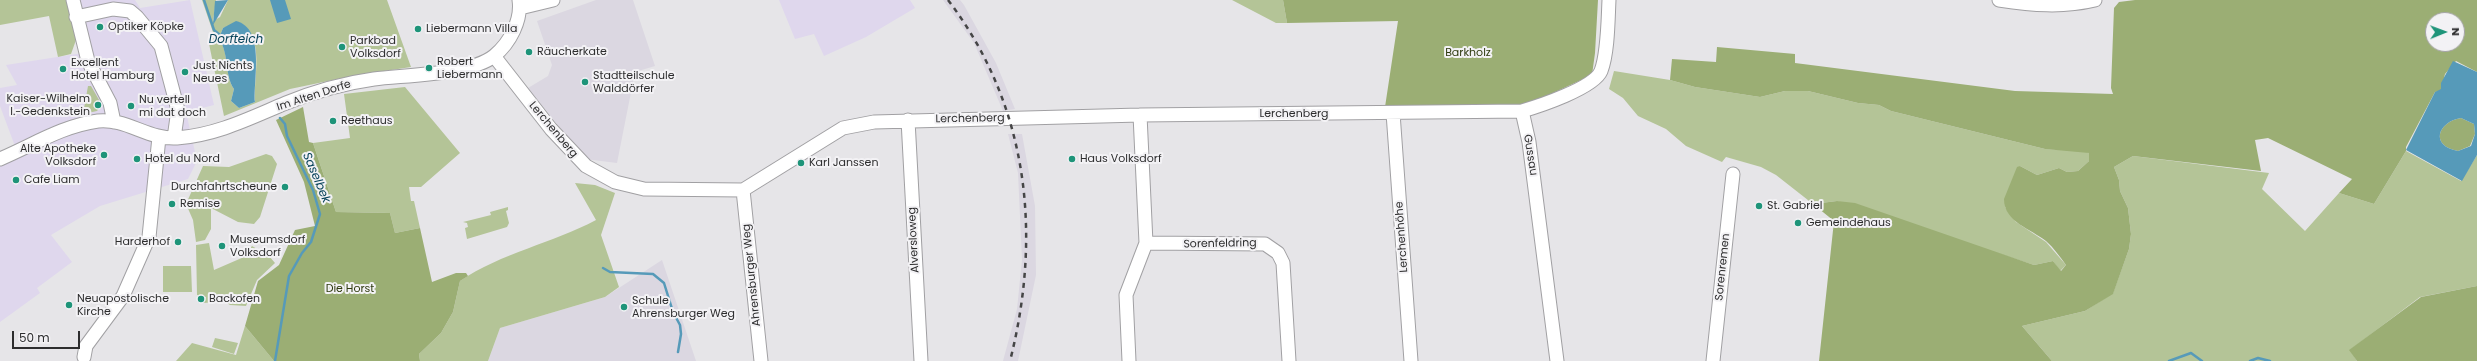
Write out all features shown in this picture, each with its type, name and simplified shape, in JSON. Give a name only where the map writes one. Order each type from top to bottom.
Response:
[{"type":"street","points":[[73,0],[88,61],[110,103],[114,122]]},
{"type":"street","points":[[494,56],[514,31],[520,4],[553,0]]},
{"type":"street","points":[[1522,111],[1542,105],[1590,82],[1601,72],[1606,41],[1609,0]]},
{"type":"street","points":[[1999,0],[2045,6],[2076,5],[2095,0]]},
{"type":"street","points":[[76,17],[114,9],[130,11],[137,17],[161,46],[178,110],[190,137]]},
{"type":"street","name":"Lerchenberg","points":[[494,56],[551,129],[586,166],[615,182],[644,189],[742,190],[843,128],[874,122],[1140,115],[1522,111]]},
{"type":"street","name":"Im Alten Dorfe","points":[[0,159],[61,130],[98,121],[114,122],[159,137],[190,137],[229,127],[276,108],[348,84],[375,78],[446,71],[472,65],[494,56]]},
{"type":"street","points":[[174,138],[178,110]]},
{"type":"street","name":"Gussau","points":[[1522,111],[1529,142],[1557,361]]},
{"type":"street","name":"Lerchenhöhe","points":[[1393,113],[1411,361]]},
{"type":"street","points":[[1128,361],[1126,294],[1146,243],[1140,115]]},
{"type":"street","name":"Alversloweg","points":[[908,120],[921,361]]},
{"type":"street","points":[[84,357],[86,346],[123,296],[149,238],[159,137]]},
{"type":"street","name":"Sorenremen","points":[[1713,361],[1733,174]]},
{"type":"street","name":"Ahrensburger Weg","points":[[742,190],[761,361]]},
{"type":"street","name":"Sorenfeldring","points":[[1146,243],[1188,245],[1253,243],[1265,244],[1278,253],[1282,263],[1289,361]]},
{"type":"shaded area","points":[[70,0],[135,0],[140,8],[190,0],[214,105],[186,112],[197,161],[188,179],[100,206],[51,235],[72,262],[37,288],[40,293],[0,322],[0,166],[19,157],[0,106],[0,88],[17,85],[6,65],[83,53]]},
{"type":"shaded area","name":"Stadtteilschule Walddörfer","points":[[596,0],[633,0],[655,66],[635,72],[617,163],[585,159],[528,88],[548,76],[552,65],[537,21]]},
{"type":"shaded area","points":[[779,0],[910,0],[915,8],[866,37],[824,56],[814,34],[795,39]]},
{"type":"shaded area","points":[[943,0],[960,0],[964,5],[996,63],[1015,109],[1003,111],[974,43]]},
{"type":"shaded area","points":[[1008,134],[1022,134],[1035,206],[1036,275],[1018,361],[1003,361],[1017,309],[1022,260],[1018,173]]},
{"type":"shaded area","name":"Schule Ahrensburger Weg","points":[[662,260],[696,361],[488,361],[500,328],[605,297]]},
{"type":"green space","points":[[0,0],[67,0],[76,40],[71,54],[58,57],[49,16],[0,25]]},
{"type":"green space","name":"Parkbad Volksdorf","points":[[202,0],[216,0],[213,21],[220,17],[228,0],[387,0],[411,67],[352,76],[290,89],[224,116],[208,39],[215,38]],"holes":[[[239,22],[253,37],[255,48],[255,102],[239,108],[231,101],[234,89],[229,77],[225,51],[219,38],[223,28]]]},
{"type":"green space","points":[[1232,0],[1283,0],[1287,23],[1276,23]]},
{"type":"green space","name":"Barkholz","points":[[1283,0],[1598,0],[1595,53],[1592,75],[1527,105],[1385,107],[1398,21],[1287,23]]},
{"type":"green space","points":[[2135,0],[2477,0],[2477,72],[2456,61],[2445,74],[2441,91],[2435,92],[2406,147],[2406,151],[2374,204],[2339,193],[2352,179],[2268,138],[2255,140],[2261,171],[2133,156],[2114,167],[2119,180],[2120,191],[2128,208],[2131,234],[2129,249],[2113,294],[2085,311],[2022,326],[2052,361],[1819,361],[1834,221],[1813,204],[1837,201],[1855,203],[2034,265],[2053,261],[2061,271],[2066,265],[2057,253],[2046,241],[2019,224],[2008,214],[2004,199],[2017,167],[2020,166],[2037,175],[2059,168],[2067,172],[2078,171],[2089,161],[2089,153],[2045,149],[1891,111],[1879,105],[1858,103],[1808,91],[1785,91],[1760,97],[1695,87],[1670,80],[1672,59],[1716,62],[1717,47],[1795,54],[1795,63],[2015,91],[2113,94],[2111,88],[2114,8],[2119,2]]},
{"type":"green space","points":[[1614,71],[1670,80],[1695,87],[1760,97],[1785,91],[1808,91],[1858,103],[1879,105],[1891,111],[2045,149],[2085,151],[2089,153],[2089,161],[2078,171],[2067,172],[2059,168],[2037,175],[2020,166],[2005,207],[2016,222],[2046,242],[2066,265],[2060,271],[2053,261],[2034,265],[1837,201],[1813,204],[1776,175],[1761,167],[1726,157],[1722,162],[1686,146],[1666,129],[1638,116],[1623,98],[1609,89]]},
{"type":"green space","points":[[88,86],[91,86],[102,105],[97,111],[83,114]]},
{"type":"green space","points":[[405,87],[460,153],[421,187],[409,187],[411,201],[414,201],[420,228],[395,233],[390,213],[336,212],[313,143],[350,138],[344,94]]},
{"type":"green space","name":"Die Horst","points":[[303,107],[309,142],[313,143],[336,212],[390,213],[395,233],[420,228],[432,282],[456,273],[466,273],[468,276],[460,281],[453,312],[441,333],[419,354],[420,361],[274,361],[245,326],[258,281],[279,265],[295,230],[315,226],[304,182],[276,120]]},
{"type":"green space","points":[[2461,118],[2474,124],[2475,134],[2470,146],[2458,151],[2443,144],[2440,139],[2440,134],[2446,124]]},
{"type":"green space","points":[[2406,151],[2461,181],[2477,155],[2477,286],[2420,297],[2350,350],[2357,361],[2052,361],[2022,326],[2085,311],[2113,293],[2129,249],[2131,234],[2128,208],[2120,191],[2119,180],[2114,167],[2133,156],[2269,173],[2262,189],[2305,231],[2339,193],[2374,204]]},
{"type":"green space","points":[[266,154],[272,156],[277,164],[260,217],[254,224],[238,222],[211,208],[211,229],[205,240],[196,242],[193,220],[186,204],[203,166],[229,167]]},
{"type":"green space","points":[[575,183],[595,185],[615,193],[601,235],[619,287],[605,297],[500,328],[488,361],[420,361],[419,354],[441,333],[453,312],[460,281],[492,263],[596,220]]},
{"type":"green space","points":[[508,207],[508,210],[506,211],[509,223],[507,227],[467,239],[465,228],[468,227],[467,223],[463,222],[491,215],[490,212]]},
{"type":"green space","points":[[209,243],[214,270],[244,257],[252,246],[269,256],[275,263],[257,280],[246,306],[230,305],[224,301],[204,303],[206,297],[197,295],[196,245]]},
{"type":"green space","points":[[163,266],[191,266],[192,292],[163,292]]},
{"type":"green space","points":[[2477,286],[2477,361],[2357,361],[2349,350],[2421,297]]},
{"type":"green space","points":[[245,326],[274,361],[176,361],[192,343],[236,355]]},
{"type":"green space","points":[[215,338],[238,343],[234,354],[212,347]]},
{"type":"water","points":[[228,0],[213,25],[215,1]]},
{"type":"water","points":[[270,0],[285,0],[291,19],[277,23]]},
{"type":"water","name":"Dorfteich","points":[[236,21],[245,26],[251,34],[255,44],[256,57],[255,102],[239,108],[231,101],[234,89],[229,77],[225,52],[219,38],[223,28]]},
{"type":"water","points":[[2453,61],[2477,72],[2477,155],[2462,181],[2406,150],[2435,92],[2441,89],[2441,83]],"holes":[[[2461,118],[2474,124],[2475,134],[2471,146],[2458,151],[2449,148],[2443,144],[2440,139],[2442,129],[2446,124],[2453,120]]]},
{"type":"waterway","name":"Saselbek","points":[[204,0],[214,30],[220,35]]},
{"type":"waterway","name":"Saselbek","points":[[275,361],[289,276],[302,253],[311,242],[320,214],[313,190],[287,136],[285,124],[280,118]]},
{"type":"waterway","points":[[603,268],[610,272],[653,274],[664,283],[673,312],[680,325],[681,334],[678,352]]},
{"type":"waterway","points":[[2169,361],[2191,353],[2202,361]]},
{"type":"waterway","points":[[2250,361],[2258,358],[2270,361]]},
{"type":"railway","points":[[948,0],[975,41],[996,83],[1012,128],[1021,173],[1026,219],[1025,266],[1020,314],[1010,361]]},
{"type":"place","name":"Optiker Köpke","points":[[100,27]]},
{"type":"place","name":"Liebermann Villa","points":[[418,29]]},
{"type":"place","name":"Parkbad Volksdorf","points":[[342,47]]},
{"type":"place","name":"Räucherkate","points":[[529,52]]},
{"type":"place","name":"Robert Liebermann","points":[[429,68]]},
{"type":"place","name":"Excellent Hotel Hamburg","points":[[63,69]]},
{"type":"place","name":"Just Nichts Neues","points":[[185,72]]},
{"type":"place","name":"Stadtteilschule Walddörfer","points":[[585,82]]},
{"type":"place","name":"Kaiser-Wilhelm I.-Gedenkstein","points":[[98,105]]},
{"type":"place","name":"Nu vertell mi dat doch","points":[[131,106]]},
{"type":"place","name":"Reethaus","points":[[333,121]]},
{"type":"place","name":"Alte Apotheke Volksdorf","points":[[104,155]]},
{"type":"place","name":"Hotel du Nord","points":[[137,159]]},
{"type":"place","name":"Haus Volksdorf","points":[[1072,159]]},
{"type":"place","name":"Karl Janssen","points":[[801,163]]},
{"type":"place","name":"Cafe Liam","points":[[16,180]]},
{"type":"place","name":"Durchfahrtscheune","points":[[285,187]]},
{"type":"place","name":"Remise","points":[[172,204]]},
{"type":"place","name":"St. Gabriel","points":[[1759,206]]},
{"type":"place","name":"Gemeindehaus","points":[[1798,223]]},
{"type":"place","name":"Harderhof","points":[[178,242]]},
{"type":"place","name":"Museumsdorf Volksdorf","points":[[222,246]]},
{"type":"place","name":"Backofen","points":[[201,299]]},
{"type":"place","name":"Neuapostolische Kirche","points":[[69,305]]},
{"type":"place","name":"Schule Ahrensburger Weg","points":[[624,307]]}]
